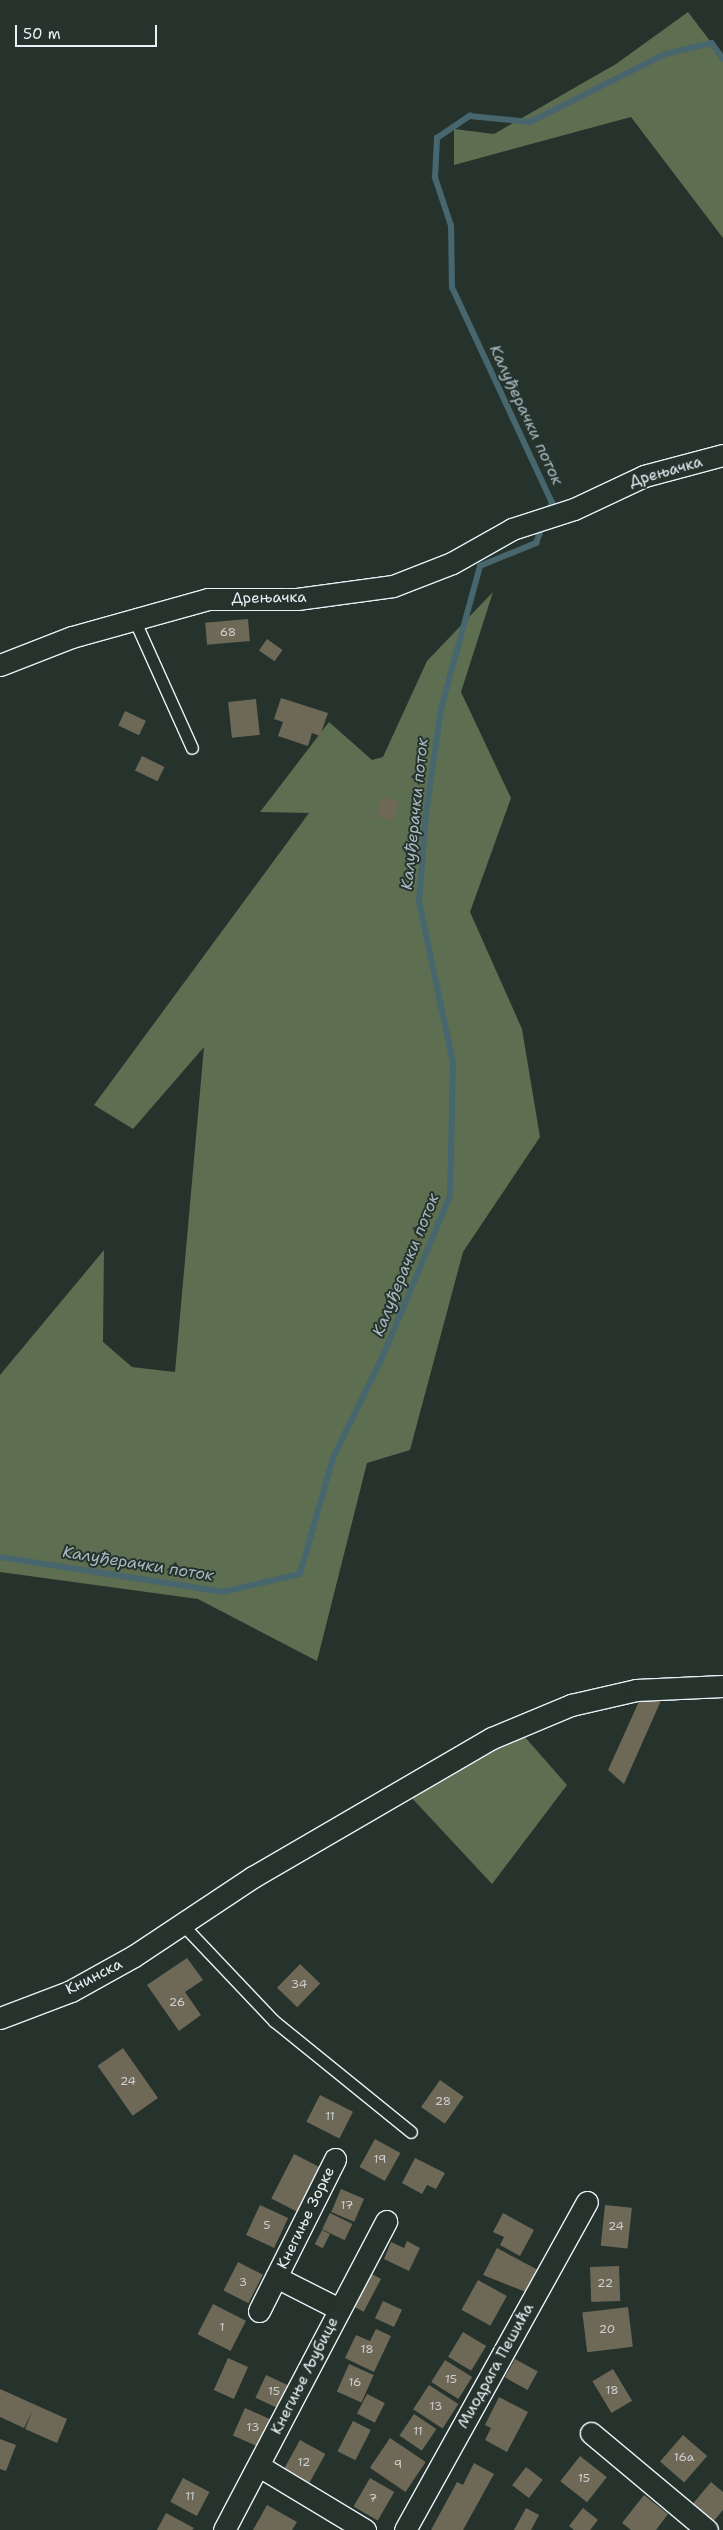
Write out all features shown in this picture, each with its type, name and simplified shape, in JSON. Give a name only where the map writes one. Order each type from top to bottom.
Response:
[{"type":"street","name":"Дрењачка","points":[[0,665],[134,619],[208,599],[297,599],[393,586],[452,563],[512,529],[535,524],[555,516],[644,476],[723,455]]},
{"type":"street","name":"Книнска","points":[[0,2018],[71,1991],[182,1924],[286,1856],[492,1738],[571,1705],[608,1696],[670,1685],[723,1686]]},
{"type":"street","name":"Кнегиње Зорке","points":[[259,2312],[334,2159]]},
{"type":"street","name":"Миодрага Пешића","points":[[405,2530],[587,2202]]},
{"type":"street","name":"Кнегиње Љубице","points":[[224,2530],[386,2221]]},
{"type":"street","name":"Кнегиње Зорке","points":[[276,2276],[339,2309]]},
{"type":"street","points":[[591,2433],[707,2530]]},
{"type":"street","points":[[259,2466],[365,2530]]},
{"type":"lane","points":[[134,619],[192,748]]},
{"type":"lane","points":[[182,1924],[274,2021],[411,2132]]},
{"type":"green space","points":[[688,12],[723,58],[723,238],[631,117],[454,165],[454,129],[494,134],[616,64]]},
{"type":"green space","points":[[493,592],[461,692],[511,798],[470,912],[522,1029],[540,1137],[463,1252],[410,1450],[367,1463],[317,1661],[198,1599],[0,1572],[0,1375],[104,1250],[103,1342],[132,1367],[175,1372],[204,1047],[133,1129],[94,1105],[309,813],[260,812],[329,722],[372,760],[383,757],[427,661]]},
{"type":"green space","points":[[524,1736],[567,1785],[492,1884],[410,1796],[492,1748]]},
{"type":"building","points":[[248,619],[250,641],[207,645],[205,623]]},
{"type":"building","points":[[267,639],[283,650],[275,661],[259,650]]},
{"type":"building","points":[[281,698],[328,713],[320,736],[312,733],[308,746],[278,736],[283,722],[274,719]]},
{"type":"building","points":[[256,699],[260,735],[232,738],[228,702]]},
{"type":"building","points":[[125,711],[146,721],[139,735],[118,726]]},
{"type":"building","points":[[142,756],[164,767],[157,781],[135,770]]},
{"type":"building","points":[[381,797],[399,801],[394,821],[377,816]]},
{"type":"building","points":[[656,1693],[663,1696],[624,1784],[608,1770],[641,1697],[652,1702]]},
{"type":"building","points":[[187,1958],[203,1980],[185,1992],[201,2015],[179,2031],[147,1985]]},
{"type":"building","points":[[300,1964],[320,1983],[297,2007],[277,1988]]},
{"type":"building","points":[[123,2048],[158,2098],[133,2116],[98,2066]]},
{"type":"building","points":[[440,2080],[464,2097],[445,2124],[421,2107]]},
{"type":"building","points":[[320,2095],[353,2112],[339,2139],[306,2122]]},
{"type":"building","points":[[375,2139],[400,2153],[385,2181],[359,2167]]},
{"type":"building","points":[[294,2154],[320,2167],[297,2212],[271,2199]]},
{"type":"building","points":[[415,2158],[445,2173],[436,2189],[427,2185],[422,2194],[402,2183]]},
{"type":"building","points":[[341,2189],[364,2199],[354,2222],[331,2212]]},
{"type":"building","points":[[260,2205],[288,2218],[274,2248],[246,2235]]},
{"type":"building","points":[[605,2205],[632,2208],[628,2249],[601,2246]]},
{"type":"building","points":[[330,2213],[352,2224],[345,2240],[322,2229]]},
{"type":"building","points":[[503,2213],[534,2230],[520,2256],[500,2245],[504,2237],[493,2232]]},
{"type":"building","points":[[322,2230],[330,2234],[323,2248],[315,2244]]},
{"type":"building","points":[[407,2241],[420,2248],[409,2271],[384,2259],[391,2242],[404,2248]]},
{"type":"building","points":[[497,2248],[538,2270],[526,2292],[483,2275]]},
{"type":"building","points":[[238,2262],[263,2275],[248,2303],[223,2291]]},
{"type":"building","points":[[619,2266],[620,2301],[591,2302],[590,2267]]},
{"type":"building","points":[[366,2271],[381,2279],[364,2312],[349,2304]]},
{"type":"building","points":[[478,2280],[507,2296],[490,2326],[462,2310]]},
{"type":"building","points":[[383,2301],[402,2310],[394,2327],[375,2318]]},
{"type":"building","points":[[213,2304],[246,2321],[231,2351],[198,2334]]},
{"type":"building","points":[[628,2307],[633,2347],[587,2352],[582,2313]]},
{"type":"building","points":[[376,2329],[391,2336],[374,2372],[345,2358],[356,2335],[370,2341]]},
{"type":"building","points":[[463,2332],[486,2346],[471,2371],[448,2357]]},
{"type":"building","points":[[228,2358],[248,2367],[234,2399],[214,2390]]},
{"type":"building","points":[[515,2359],[538,2372],[528,2390],[505,2377]]},
{"type":"building","points":[[445,2360],[472,2377],[458,2399],[431,2382]]},
{"type":"building","points":[[349,2364],[374,2375],[361,2402],[337,2391]]},
{"type":"building","points":[[613,2369],[632,2401],[611,2413],[592,2381]]},
{"type":"building","points":[[266,2375],[292,2387],[282,2410],[255,2398]]},
{"type":"building","points":[[429,2385],[458,2404],[443,2428],[413,2409]]},
{"type":"building","points":[[0,2389],[67,2419],[57,2443],[25,2429],[33,2410],[24,2428],[0,2417]]},
{"type":"building","points":[[367,2394],[385,2403],[375,2423],[357,2414]]},
{"type":"building","points":[[499,2397],[528,2412],[507,2452],[485,2440],[491,2428],[485,2425]]},
{"type":"building","points":[[245,2408],[274,2421],[262,2448],[233,2435]]},
{"type":"building","points":[[414,2414],[436,2429],[422,2451],[399,2436]]},
{"type":"building","points":[[353,2421],[371,2430],[355,2460],[338,2451]]},
{"type":"building","points":[[683,2435],[707,2456],[684,2482],[660,2461]]},
{"type":"building","points":[[390,2438],[426,2462],[406,2492],[370,2468]]},
{"type":"building","points":[[0,2439],[16,2445],[6,2471],[0,2469]]},
{"type":"building","points":[[300,2440],[325,2454],[308,2486],[283,2471]]},
{"type":"building","points":[[580,2456],[607,2477],[587,2502],[560,2481]]},
{"type":"building","points":[[474,2463],[494,2474],[463,2530],[431,2530],[457,2482],[463,2485]]},
{"type":"building","points":[[526,2467],[543,2480],[529,2498],[512,2485]]},
{"type":"building","points":[[183,2478],[209,2492],[197,2516],[170,2502]]},
{"type":"building","points":[[370,2478],[394,2492],[378,2521],[354,2507]]},
{"type":"building","points":[[711,2482],[723,2492],[723,2510],[712,2523],[691,2506]]},
{"type":"building","points":[[644,2495],[668,2514],[656,2530],[631,2530],[622,2523]]},
{"type":"building","points":[[267,2505],[297,2522],[292,2530],[253,2530]]},
{"type":"building","points":[[526,2508],[539,2515],[531,2530],[514,2530]]},
{"type":"building","points":[[583,2508],[598,2520],[590,2530],[574,2530],[569,2526]]},
{"type":"building","points":[[166,2513],[194,2528],[192,2530],[157,2530]]},
{"type":"waterway","name":"Калуђерачки поток","points":[[548,512],[552,503],[452,288],[451,226],[435,178],[437,138],[470,116],[530,122],[665,54],[712,43],[723,58]]},
{"type":"waterway","name":"Калуђерачки поток","points":[[0,1557],[223,1592],[300,1574],[333,1458],[383,1356],[450,1196],[453,1063],[419,902],[426,814],[441,709],[480,566],[536,543],[543,525]]}]
